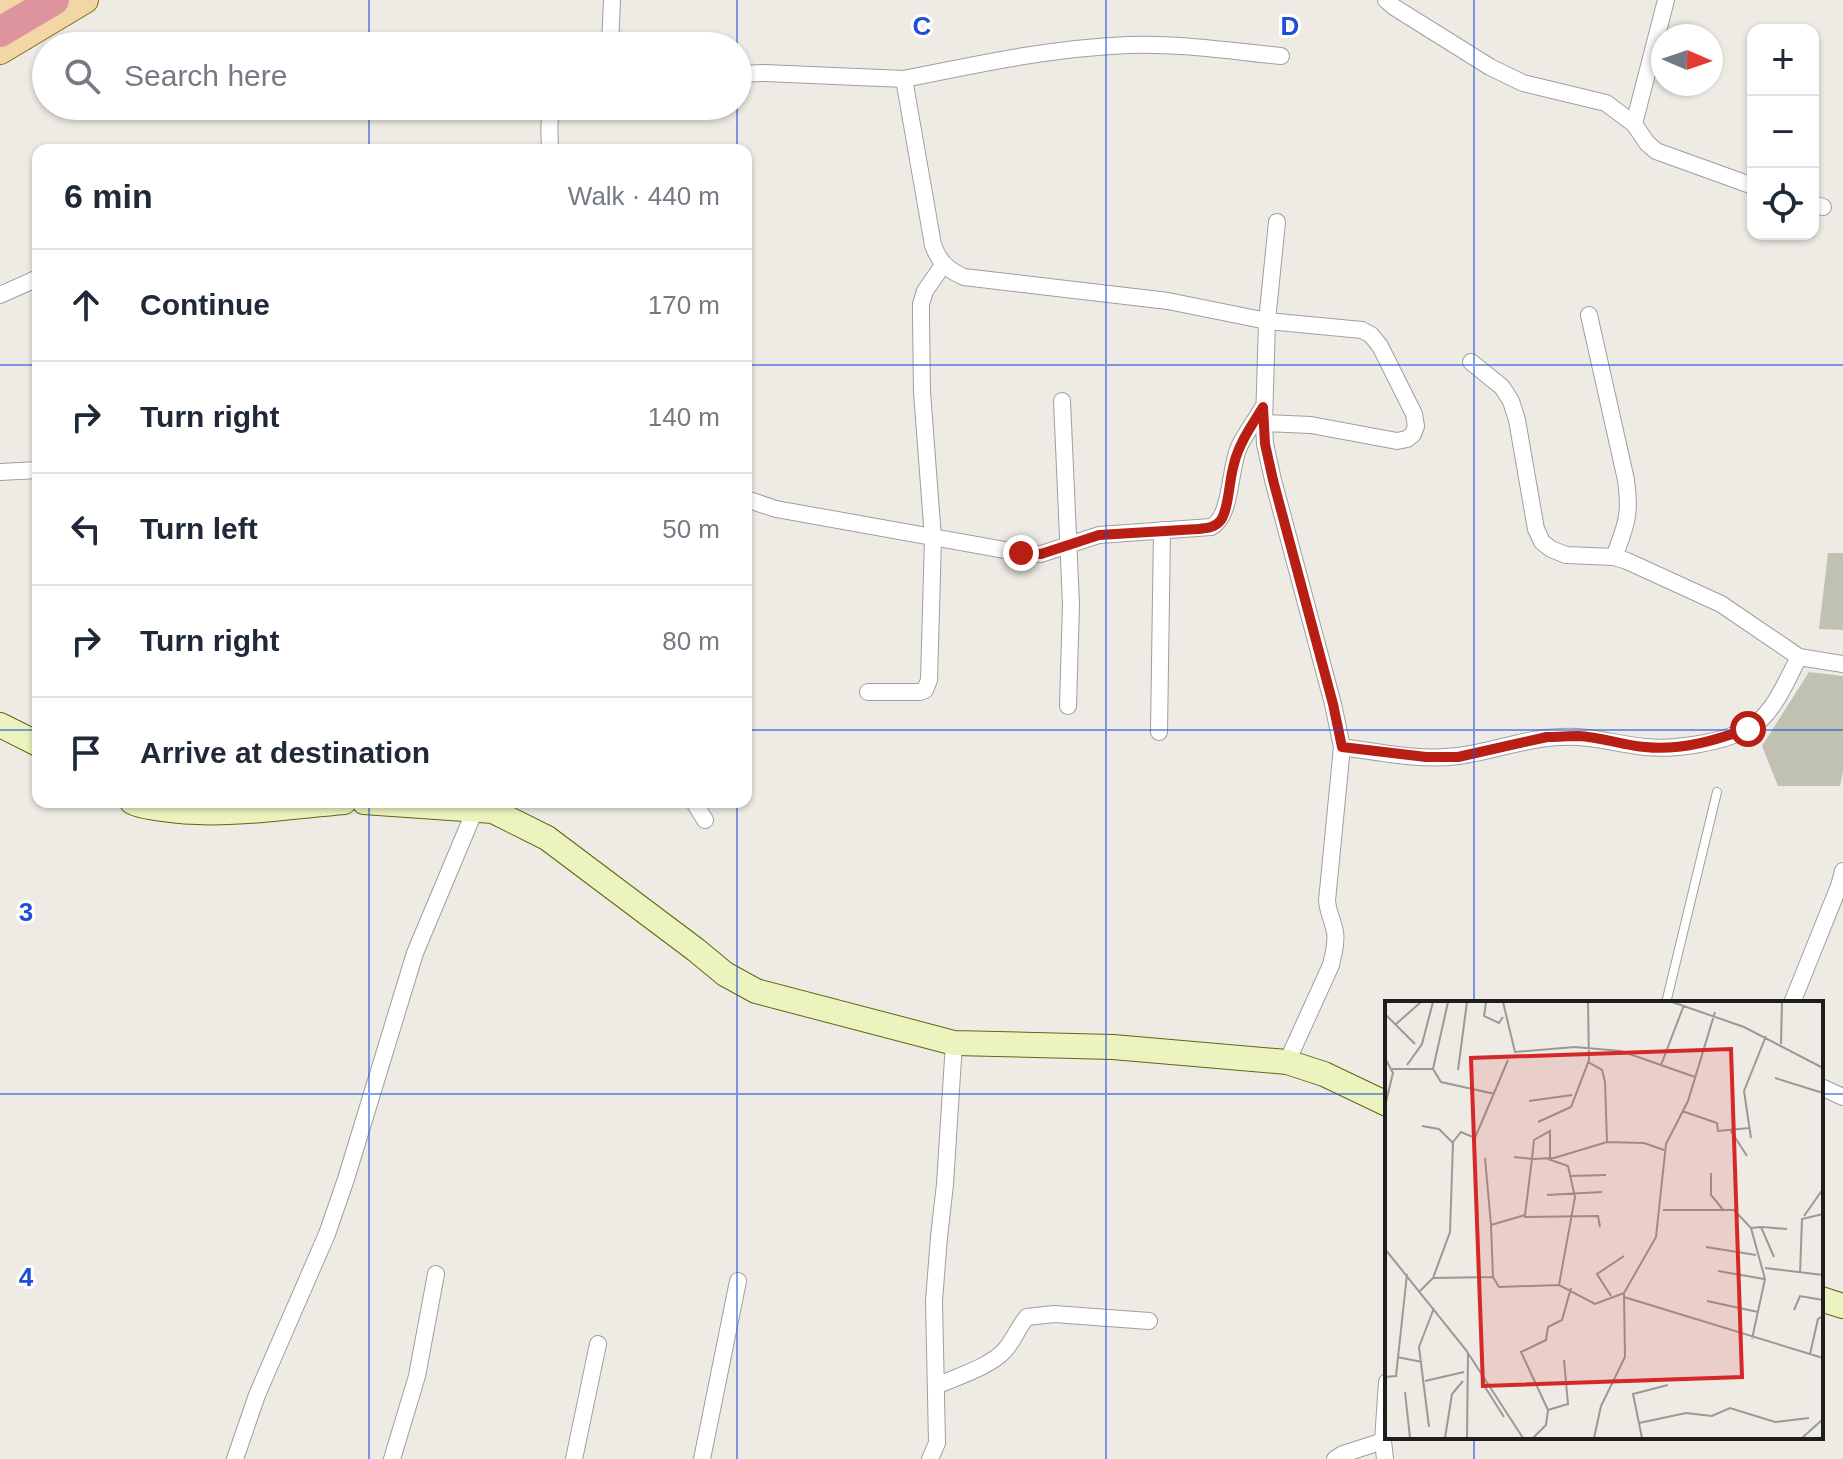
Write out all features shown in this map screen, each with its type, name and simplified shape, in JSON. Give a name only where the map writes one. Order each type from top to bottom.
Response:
[{"type":"highway","points":[[0,32],[54,0]]},
{"type":"main road","points":[[0,8],[14,0]]},
{"type":"main road","points":[[0,51],[85,0]]},
{"type":"street","points":[[611,32],[612,0]]},
{"type":"street","points":[[1386,0],[1490,67],[1523,83],[1606,103],[1634,124],[1656,151],[1747,184]]},
{"type":"street","points":[[1634,124],[1666,0]]},
{"type":"street","points":[[752,73],[904,79],[1020,56],[1130,45],[1167,45],[1281,56]]},
{"type":"street","points":[[904,79],[933,245],[943,265],[964,277],[1168,301],[1267,321],[1362,330],[1380,346],[1414,414],[1416,426],[1407,439],[1397,441],[1263,415]]},
{"type":"street","points":[[549,120],[550,144]]},
{"type":"street","points":[[1277,222],[1267,321],[1263,415],[1265,444],[1342,747],[1327,901],[1335,935],[1334,950],[1331,965],[1287,1062]]},
{"type":"street","points":[[868,692],[920,692],[928,686],[933,538],[922,392],[921,304],[925,291],[943,265]]},
{"type":"street","points":[[0,295],[32,281]]},
{"type":"street","points":[[1589,315],[1629,503],[1626,525],[1614,557]]},
{"type":"street","points":[[1471,362],[1502,387],[1511,401],[1536,529],[1542,542],[1566,555],[1614,557],[1643,568],[1721,604],[1799,657],[1843,664]]},
{"type":"street","points":[[1062,401],[1071,604],[1068,706]]},
{"type":"street","points":[[752,501],[776,509],[1021,553],[1041,554],[1099,535],[1211,527],[1219,523],[1224,513],[1239,447],[1263,415]]},
{"type":"street","points":[[0,472],[32,470]]},
{"type":"street","points":[[1159,732],[1162,530]]},
{"type":"street","points":[[1342,747],[1426,757],[1458,757],[1547,737],[1580,736],[1647,747],[1685,747],[1748,729],[1769,711],[1799,657]]},
{"type":"street","points":[[0,725],[32,741]]},
{"type":"street","points":[[158,808],[208,812],[262,808]]},
{"type":"street","points":[[235,1459],[257,1395],[327,1234],[415,953],[488,808],[547,838],[725,974],[756,991],[954,1043],[1113,1047],[1287,1062],[1324,1074],[1385,1103]]},
{"type":"street","points":[[698,808],[705,820]]},
{"type":"street","points":[[1793,1001],[1843,871]]},
{"type":"street","points":[[930,1459],[937,1443],[934,1301],[954,1043]]},
{"type":"street","points":[[1823,1088],[1843,1097]]},
{"type":"street","points":[[392,1459],[417,1376],[436,1274]]},
{"type":"street","points":[[702,1459],[738,1281]]},
{"type":"street","points":[[1823,1300],[1843,1306]]},
{"type":"street","points":[[936,1386],[990,1362],[1004,1351],[1027,1317],[1054,1314],[1149,1321]]},
{"type":"street","points":[[574,1459],[598,1344]]},
{"type":"street","points":[[1385,1412],[1385,1459]]},
{"type":"street","points":[[1335,1459],[1383,1441]]},
{"type":"lane","points":[[1667,1001],[1717,792]]},
{"type":"shaded area","points":[[1828,553],[1843,553],[1843,630],[1819,629]]},
{"type":"shaded area","points":[[1809,672],[1843,676],[1843,771],[1840,786],[1778,786],[1762,746]]},
{"type":"route","points":[[1021,553],[1041,554],[1115,532],[1198,529],[1219,523],[1239,447],[1263,407],[1265,444],[1273,480],[1342,747],[1426,757],[1458,757],[1547,737],[1580,736],[1647,747],[1685,747],[1748,729]]}]
